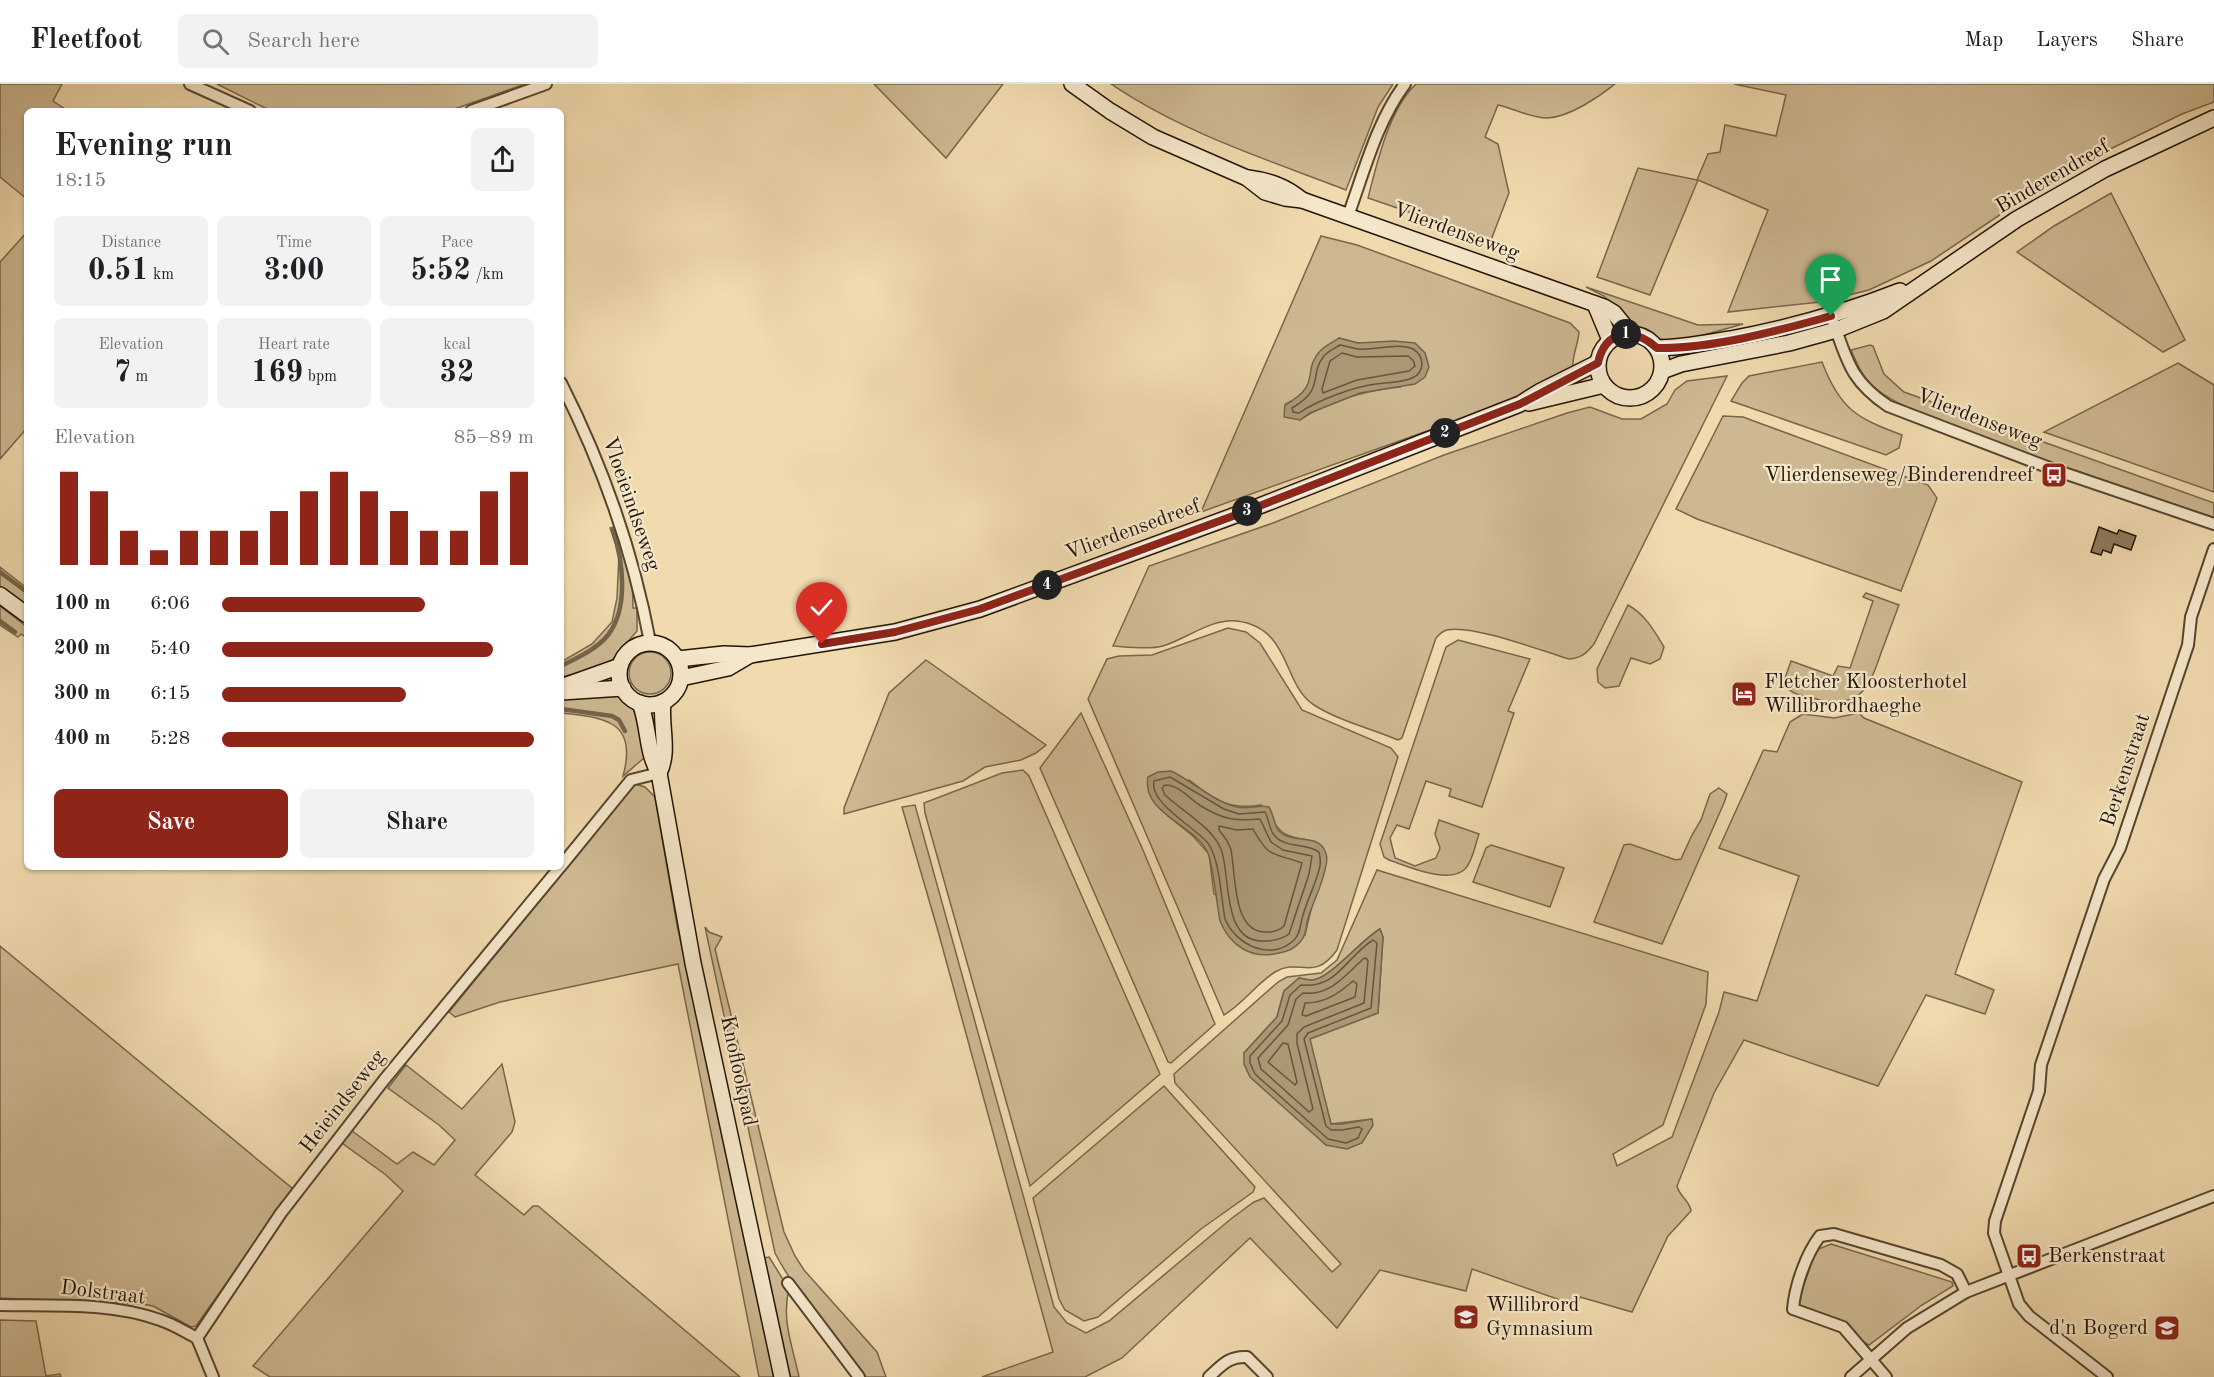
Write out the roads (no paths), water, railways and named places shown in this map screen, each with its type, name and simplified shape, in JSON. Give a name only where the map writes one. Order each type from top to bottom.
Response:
[{"type":"main road","name":"Vlierdenseweg","points":[[1072,84],[1153,137],[1247,178],[1266,180],[1287,188],[1302,200],[1595,304],[1614,313],[1631,334]]},
{"type":"main road","name":"Binderendreef","points":[[1833,323],[1883,311],[2018,219],[2105,169],[2214,118]]},
{"type":"main road","points":[[1595,304],[1610,340]]},
{"type":"main road","points":[[1657,348],[1678,348],[1784,329],[1833,323]]},
{"type":"main road","points":[[1662,371],[1682,364],[1789,343],[1833,323]]},
{"type":"main road","points":[[1631,334],[1646,338],[1657,348],[1662,359],[1662,371],[1656,385],[1644,395],[1630,398],[1615,395],[1604,385],[1598,363],[1603,348],[1610,340],[1620,335],[1631,334]]},
{"type":"main road","name":"Vlierdensedreef","points":[[678,659],[724,654],[750,655],[895,632],[980,609],[1244,512],[1520,404],[1598,363]]},
{"type":"main road","name":"Vlierdensedreef","points":[[1520,404],[1604,385]]},
{"type":"main road","points":[[0,595],[24,613]]},
{"type":"main road","points":[[650,642],[666,647],[678,659],[681,678],[678,688],[663,702],[640,703],[623,688],[619,674],[620,666],[630,650],[650,642]]},
{"type":"main road","name":"Vlierdensedreef","points":[[681,678],[728,668],[750,655]]},
{"type":"main road","points":[[564,686],[620,666]]},
{"type":"main road","points":[[564,692],[623,688]]},
{"type":"main road","name":"Knoflookpad","points":[[659,772],[665,761],[661,713],[663,702]]},
{"type":"main road","name":"Knoflookpad","points":[[640,703],[646,717],[652,762],[659,772],[693,963],[782,1377]]},
{"type":"street","points":[[190,84],[243,108]]},
{"type":"street","points":[[479,108],[546,84]]},
{"type":"street","points":[[1348,216],[1380,130],[1393,100],[1405,84]]},
{"type":"street","name":"Vlierdenseweg","points":[[1833,323],[1855,377],[1870,393],[1888,406],[2055,470],[2214,524]]},
{"type":"street","name":"Vloeieindseweg","points":[[564,389],[585,430],[620,521],[636,576],[650,642]]},
{"type":"street","name":"Berkenstraat","points":[[2107,1377],[2029,1316],[2019,1304],[1994,1233],[1995,1221],[2039,1091],[2040,1065],[2104,879],[2120,848],[2188,645],[2191,617],[2214,549]]},
{"type":"street","name":"Heieindseweg","points":[[564,861],[631,780],[659,772]]},
{"type":"street","name":"Heieindseweg","points":[[197,1338],[295,1195],[384,1080],[557,870]]},
{"type":"street","points":[[1851,1377],[1907,1328],[1966,1292],[2214,1196]]},
{"type":"street","points":[[1886,1377],[1843,1327],[1793,1309],[1794,1298],[1813,1245],[1820,1236],[1834,1234],[1941,1265],[1957,1274],[1966,1292]]},
{"type":"street","points":[[788,1283],[859,1377]]},
{"type":"street","name":"Dolstraat","points":[[0,1305],[84,1307],[125,1311],[160,1320],[197,1338]]},
{"type":"street","points":[[197,1338],[213,1377]]},
{"type":"street","points":[[1209,1377],[1228,1359],[1237,1357],[1247,1357],[1267,1377]]},
{"type":"water","points":[[1339,338],[1358,343],[1394,341],[1415,343],[1425,353],[1429,367],[1425,377],[1415,384],[1360,393],[1310,413],[1300,420],[1284,417],[1285,405],[1297,398],[1308,384],[1315,358],[1322,349]]},
{"type":"water","points":[[1171,771],[1228,804],[1241,808],[1269,807],[1276,827],[1285,836],[1311,840],[1325,851],[1327,862],[1325,872],[1304,936],[1295,947],[1282,953],[1269,955],[1251,953],[1236,944],[1224,930],[1220,921],[1208,853],[1192,834],[1160,810],[1148,790],[1148,777],[1158,772]]},
{"type":"water","points":[[1380,929],[1383,937],[1378,1013],[1310,1039],[1331,1124],[1372,1119],[1373,1125],[1362,1143],[1347,1149],[1326,1145],[1250,1077],[1244,1064],[1244,1053],[1277,1017],[1284,991],[1299,978],[1313,980],[1328,973]]},
{"type":"waterway","points":[[564,664],[598,645],[615,624],[619,612],[622,584],[613,530]]},
{"type":"waterway","points":[[0,572],[24,590]]},
{"type":"waterway","points":[[0,621],[15,632]]},
{"type":"waterway","points":[[564,709],[612,716],[619,720],[625,731]]},
{"type":"place","name":"Vlierdenseweg/Binderendreef","points":[[2054,475]]},
{"type":"place","name":"Fletcher Kloosterhotel Willibrordhaeghe","points":[[1744,694]]},
{"type":"place","name":"Berkenstraat","points":[[2029,1256]]},
{"type":"place","name":"Willibrord Gymnasium","points":[[1466,1317]]},
{"type":"place","name":"d'n Bogerd","points":[[2167,1328]]}]
